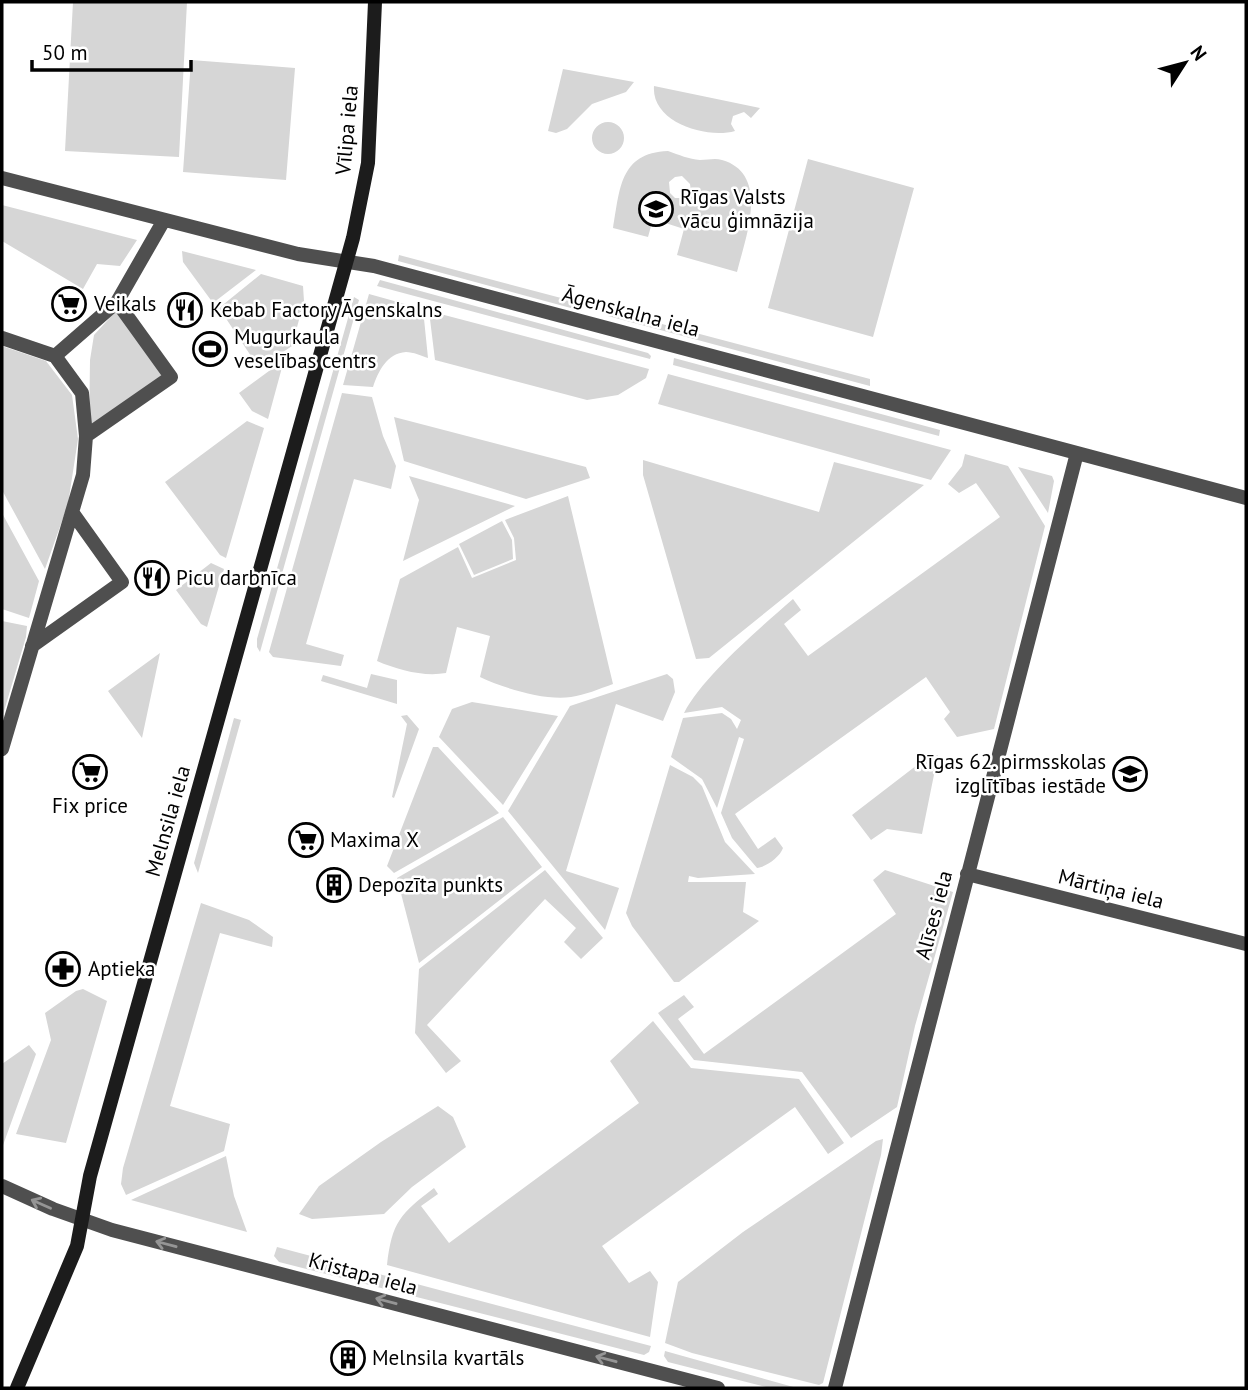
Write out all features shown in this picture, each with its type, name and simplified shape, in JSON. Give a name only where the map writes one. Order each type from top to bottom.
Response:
[{"type":"street","name":"Vīlipa iela","points":[[347,260],[368,163],[375,2]]},
{"type":"street","name":"Āgenskalna iela","points":[[2,178],[298,254],[347,260],[399,272],[1246,498]]},
{"type":"street","points":[[55,356],[117,302],[164,220]]},
{"type":"street","name":"Melnsila iela","points":[[17,1388],[72,1261],[90,1176],[347,260]]},
{"type":"street","points":[[86,436],[171,377],[117,302]]},
{"type":"street","points":[[2,338],[55,356],[82,394],[86,436],[83,475],[2,749]]},
{"type":"street","name":"Alīses iela","points":[[835,1388],[1077,453]]},
{"type":"street","points":[[32,646],[122,582],[72,512]]},
{"type":"street","name":"Mārtiņa iela","points":[[967,874],[1246,944]]},
{"type":"street","name":"Kristapa iela","points":[[2,1186],[53,1209],[112,1230],[669,1382],[718,1388]]},
{"type":"shaded area","points":[[73,2],[187,2],[179,157],[65,151]]},
{"type":"shaded area","points":[[191,60],[295,68],[286,180],[183,172]]},
{"type":"shaded area","points":[[563,69],[634,82],[626,92],[592,104],[567,129],[556,133],[548,131]]},
{"type":"shaded area","points":[[654,86],[760,108],[751,118],[744,112],[733,116],[731,124],[735,131],[710,133],[671,119],[661,110],[655,99]]},
{"type":"shaded area","points":[[608,122],[619,127],[624,138],[619,149],[608,154],[597,149],[592,138],[597,127]]},
{"type":"shaded area","points":[[668,151],[700,160],[722,160],[737,167],[746,179],[751,209],[737,272],[677,255],[684,229],[653,219],[648,237],[613,228],[625,176],[631,166],[652,153]],"holes":[[[682,176],[690,184],[691,191],[683,198],[675,198],[670,193],[669,182],[675,177]]]},
{"type":"shaded area","points":[[808,159],[914,188],[873,337],[768,308]]},
{"type":"shaded area","points":[[2,205],[137,240],[120,266],[97,264],[83,289],[2,241]]},
{"type":"shaded area","points":[[182,251],[256,270],[213,303],[183,262]]},
{"type":"shaded area","points":[[399,255],[580,303],[582,311],[398,261]]},
{"type":"shaded area","points":[[261,274],[303,286],[304,301],[292,346],[259,368],[219,308]]},
{"type":"shaded area","points":[[380,280],[651,356],[650,359],[377,286]]},
{"type":"shaded area","points":[[369,294],[423,309],[428,358],[409,352],[399,353],[384,364],[373,387],[343,385]]},
{"type":"shaded area","points":[[354,297],[359,300],[260,652],[257,639]]},
{"type":"shaded area","points":[[117,310],[166,377],[89,431],[90,360],[94,335]]},
{"type":"shaded area","points":[[609,310],[870,379],[870,386],[608,316]]},
{"type":"shaded area","points":[[429,311],[649,369],[646,378],[618,395],[587,400],[435,360]]},
{"type":"shaded area","points":[[2,346],[46,361],[72,395],[78,439],[68,504],[45,569],[2,490]]},
{"type":"shaded area","points":[[674,358],[940,430],[939,436],[673,365]]},
{"type":"shaded area","points":[[284,360],[268,419],[252,411],[239,393]]},
{"type":"shaded area","points":[[668,374],[951,450],[931,480],[658,404]]},
{"type":"shaded area","points":[[342,393],[372,397],[383,436],[396,466],[391,489],[354,479],[306,644],[344,655],[341,666],[273,657],[269,652]]},
{"type":"shaded area","points":[[394,417],[586,467],[590,478],[526,499],[404,461]]},
{"type":"shaded area","points":[[247,421],[264,428],[226,558],[220,555],[165,482]]},
{"type":"shaded area","points":[[965,454],[1008,466],[1045,526],[994,729],[957,737],[944,719],[950,712],[926,677],[735,814],[758,849],[775,837],[783,848],[772,861],[757,868],[732,838],[721,813],[744,739],[739,737],[717,808],[702,779],[671,757],[683,718],[722,713],[731,719],[737,729],[741,720],[722,707],[684,713],[718,668],[793,599],[801,610],[784,624],[808,656],[1000,517],[976,483],[959,493],[948,484],[962,466]]},
{"type":"shaded area","points":[[643,460],[819,512],[834,462],[924,485],[709,658],[696,659],[643,475]]},
{"type":"shaded area","points":[[1018,467],[1052,476],[1054,481],[1048,513]]},
{"type":"shaded area","points":[[409,476],[515,506],[403,561],[419,500]]},
{"type":"shaded area","points":[[568,496],[613,684],[582,695],[561,698],[524,693],[500,685],[480,677],[490,636],[457,627],[446,673],[411,672],[377,661],[400,579],[458,547],[472,578],[516,560],[514,538],[505,520]]},
{"type":"shaded area","points":[[2,513],[39,581],[29,618],[2,609]]},
{"type":"shaded area","points":[[502,521],[512,540],[513,559],[474,575],[459,544]]},
{"type":"shaded area","points":[[211,563],[224,569],[207,627],[201,624],[176,590]]},
{"type":"shaded area","points":[[2,621],[27,626],[2,718]]},
{"type":"shaded area","points":[[160,653],[142,738],[108,691]]},
{"type":"shaded area","points":[[371,674],[397,680],[397,704],[321,681],[323,675],[367,688]]},
{"type":"shaded area","points":[[667,674],[673,679],[675,692],[663,721],[616,704],[566,871],[619,888],[605,930],[508,811],[570,706]]},
{"type":"shaded area","points":[[472,702],[558,716],[503,805],[439,737],[452,709]]},
{"type":"shaded area","points":[[407,715],[419,729],[394,798],[392,797],[407,724],[401,716]]},
{"type":"shaded area","points":[[234,718],[241,720],[198,873],[194,863]]},
{"type":"shaded area","points":[[433,747],[438,747],[499,813],[394,873],[387,866]]},
{"type":"shaded area","points":[[938,755],[922,834],[887,829],[871,840],[852,815],[921,762]]},
{"type":"shaded area","points":[[670,765],[693,777],[702,786],[725,842],[755,874],[698,878],[689,876],[688,882],[746,882],[743,912],[759,921],[679,982],[674,982],[632,926],[626,913]]},
{"type":"shaded area","points":[[503,817],[542,867],[419,963],[397,878]]},
{"type":"shaded area","points":[[545,870],[603,938],[581,959],[564,942],[576,928],[545,899],[427,1025],[461,1061],[446,1073],[415,1033],[419,969]]},
{"type":"shaded area","points":[[885,870],[953,892],[915,1026],[897,1107],[851,1138],[802,1072],[694,1060],[658,1013],[684,995],[694,1007],[678,1019],[704,1054],[896,914],[873,880]]},
{"type":"shaded area","points":[[201,903],[249,920],[273,937],[272,947],[220,933],[170,1106],[230,1124],[224,1151],[126,1195],[121,1184],[123,1168]]},
{"type":"shaded area","points":[[83,989],[107,1001],[66,1143],[16,1134],[51,1040],[45,1013]]},
{"type":"shaded area","points":[[653,1021],[691,1068],[799,1079],[844,1143],[828,1154],[795,1107],[602,1246],[629,1283],[650,1271],[658,1282],[650,1337],[387,1265],[392,1238],[400,1220],[434,1188],[438,1194],[421,1206],[449,1243],[639,1103],[610,1061]]},
{"type":"shaded area","points":[[29,1045],[36,1054],[2,1148],[2,1064]]},
{"type":"shaded area","points":[[438,1106],[453,1117],[466,1147],[412,1187],[384,1214],[312,1219],[299,1214],[319,1186]]},
{"type":"shaded area","points":[[883,1139],[823,1383],[819,1385],[692,1353],[665,1343],[678,1282],[743,1232],[876,1141]]},
{"type":"shaded area","points":[[226,1156],[234,1196],[247,1232],[131,1200]]},
{"type":"shaded area","points":[[277,1247],[651,1346],[649,1352],[644,1355],[279,1262],[274,1256]]},
{"type":"shaded area","points":[[665,1351],[797,1388],[770,1388],[668,1362],[664,1356]]},
{"type":"place","name":"Rīgas Valsts vācu ģimnāzija","points":[[656,209]]},
{"type":"place","name":"Veikals","points":[[69,304]]},
{"type":"place","name":"Kebab Factory Āgenskalns","points":[[185,310]]},
{"type":"place","name":"Mugurkaula veselības centrs","points":[[210,349]]},
{"type":"place","name":"Picu darbnīca","points":[[152,578]]},
{"type":"place","name":"Fix price","points":[[90,772]]},
{"type":"place","name":"Rīgas 62. pirmsskolas izglītības iestāde","points":[[1130,774]]},
{"type":"place","name":"Maxima X","points":[[306,840]]},
{"type":"place","name":"Depozīta punkts","points":[[334,885]]},
{"type":"place","name":"Aptieka","points":[[63,969]]},
{"type":"place","name":"Melnsila kvartāls","points":[[348,1358]]}]
